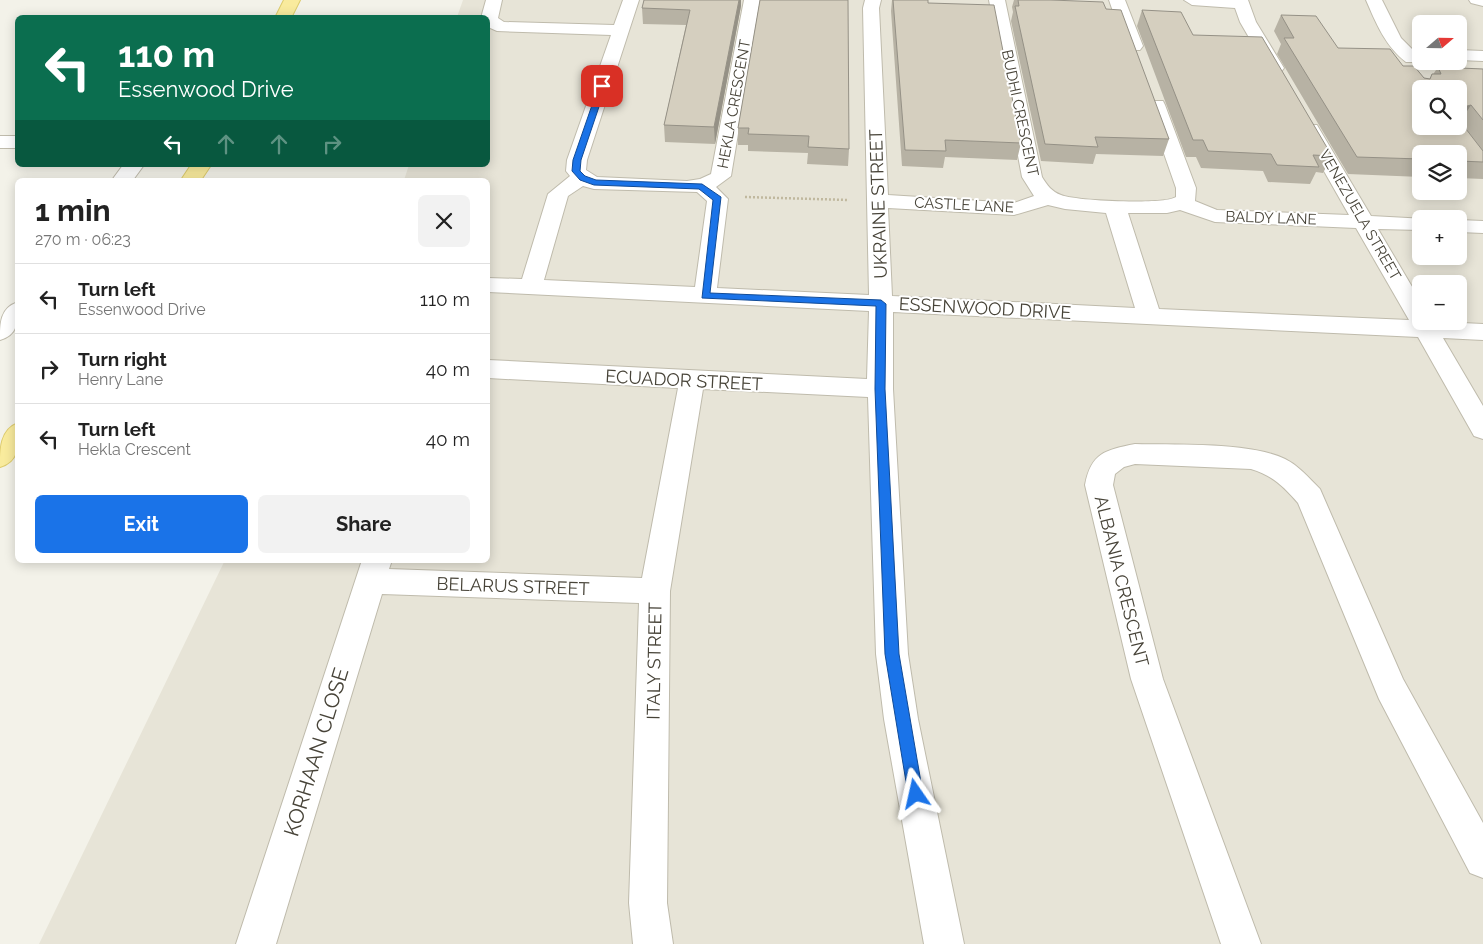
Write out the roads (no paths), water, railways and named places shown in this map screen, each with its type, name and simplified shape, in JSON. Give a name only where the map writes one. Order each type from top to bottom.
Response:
[{"type":"main road","points":[[284,15],[292,0]]},
{"type":"main road","points":[[192,178],[200,167]]},
{"type":"main road","points":[[0,458],[15,438]]},
{"type":"street","points":[[489,15],[494,0]]},
{"type":"street","points":[[531,287],[558,194],[570,184],[582,178],[576,171],[577,160],[620,30],[632,0]]},
{"type":"street","name":"HEKLA CRESCENT","points":[[582,178],[594,183],[608,184],[707,184],[721,176],[752,0]]},
{"type":"street","name":"UKRAINE STREET","points":[[873,0],[871,8],[881,304],[880,389],[892,654],[901,719],[944,944]]},
{"type":"street","name":"BUDHI CRESCENT","points":[[997,0],[1032,177],[1039,192],[1056,201],[1077,204],[1161,207],[1177,205],[1182,202]]},
{"type":"street","points":[[1117,0],[1140,63]]},
{"type":"street","points":[[1192,0],[1241,2],[1248,22],[1286,88]]},
{"type":"street","points":[[1374,0],[1401,52],[1412,55]]},
{"type":"street","points":[[1477,0],[1483,0]]},
{"type":"street","points":[[490,20],[491,23],[503,28],[620,30]]},
{"type":"street","points":[[1468,55],[1483,56]]},
{"type":"street","points":[[1412,60],[1406,63],[1407,70],[1412,76]]},
{"type":"street","points":[[1150,89],[1186,188],[1186,199],[1182,202]]},
{"type":"street","name":"VENEZUELA STREET","points":[[1301,114],[1412,305]]},
{"type":"street","points":[[0,142],[15,142]]},
{"type":"street","points":[[124,178],[132,167]]},
{"type":"street","points":[[705,295],[718,199],[707,184]]},
{"type":"street","name":"CASTLE LANE","points":[[878,201],[1014,209],[1038,203],[1047,196]]},
{"type":"street","name":"BALDY LANE","points":[[1182,202],[1193,209],[1215,216],[1412,224]]},
{"type":"street","points":[[1115,206],[1149,316]]},
{"type":"street","points":[[1467,226],[1483,227]]},
{"type":"street","name":"ESSENWOOD DRIVE","points":[[490,285],[1412,328]]},
{"type":"street","points":[[0,332],[15,314]]},
{"type":"street","name":"VENEZUELA STREET","points":[[1427,330],[1483,429]]},
{"type":"street","name":"ESSENWOOD DRIVE","points":[[1445,330],[1483,332]]},
{"type":"street","name":"ECUADOR STREET","points":[[490,369],[880,389]]},
{"type":"street","name":"ITALY STREET","points":[[652,944],[648,902],[655,591],[692,380]]},
{"type":"street","name":"ALBANIA CRESCENT","points":[[1241,944],[1147,679],[1099,485],[1102,469],[1116,458],[1135,454],[1251,459],[1275,466],[1294,479],[1310,497],[1391,688],[1483,860]]},
{"type":"street","name":"BELARUS STREET","points":[[374,570],[655,591]]},
{"type":"street","name":"KORHAAN CLOSE","points":[[256,944],[374,570]]}]
